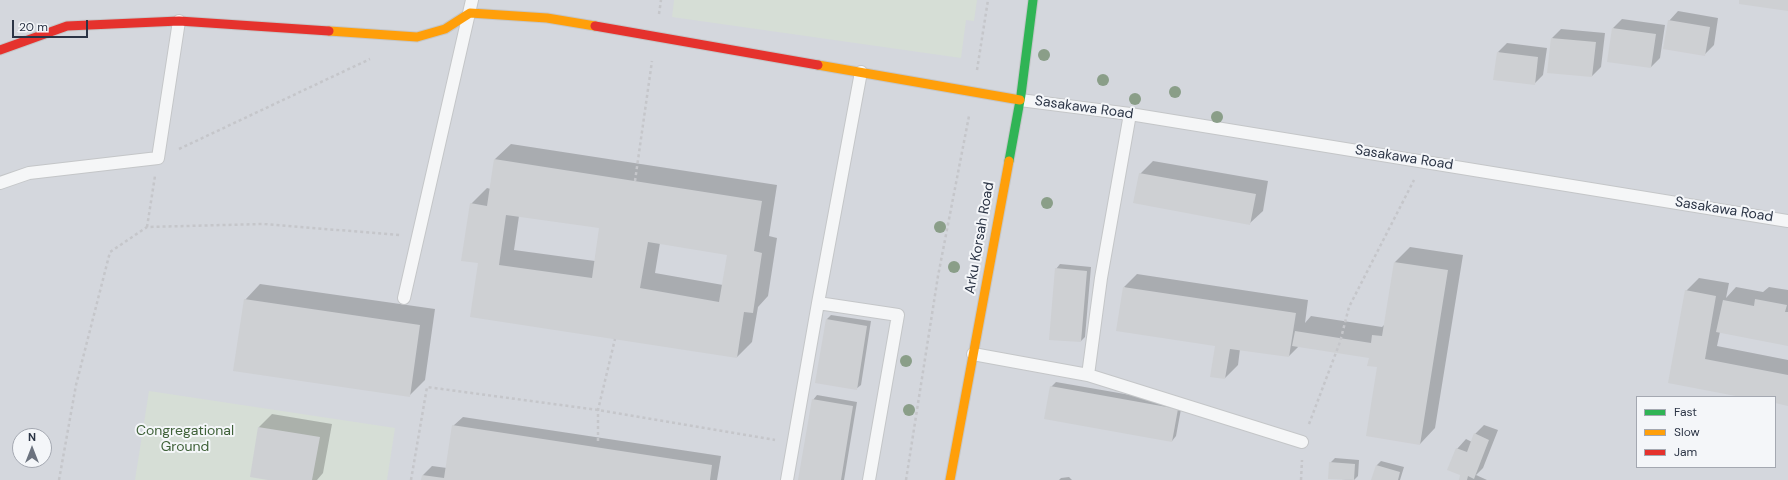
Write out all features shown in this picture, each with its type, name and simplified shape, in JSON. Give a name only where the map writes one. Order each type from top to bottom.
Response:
[{"type":"street","name":"Arku Korsah Road","points":[[950,480],[1020,100],[1033,0]]},
{"type":"street","points":[[0,50],[67,26],[179,21],[417,37],[445,29],[470,13],[547,18],[1020,100]]},
{"type":"lane","points":[[404,298],[472,0]]},
{"type":"lane","points":[[0,182],[29,173],[158,158],[179,21]]},
{"type":"lane","points":[[786,480],[861,72]]},
{"type":"lane","name":"Sasakawa Road","points":[[1020,100],[1130,114],[1788,221]]},
{"type":"lane","points":[[1088,375],[1101,278],[1130,114]]},
{"type":"lane","points":[[818,303],[898,315],[869,480]]},
{"type":"lane","points":[[973,354],[1088,375],[1302,442]]},
{"type":"path","points":[[636,181],[661,0]]},
{"type":"path","points":[[906,480],[938,276],[973,93],[988,0]]},
{"type":"path","points":[[147,227],[158,158],[374,57]]},
{"type":"path","points":[[1302,442],[1340,342],[1348,307],[1423,161]]},
{"type":"path","points":[[59,480],[76,385],[110,252],[147,227],[263,224],[418,236]]},
{"type":"path","points":[[598,440],[598,410],[615,339]]},
{"type":"path","points":[[410,480],[427,388],[598,410],[793,443]]},
{"type":"shaded area","points":[[0,0],[1788,0],[1788,480],[0,480]]},
{"type":"green space","points":[[674,0],[977,0],[974,21],[966,20],[961,58],[672,17]]},
{"type":"green space","name":"Congregational Ground","points":[[149,391],[395,428],[387,480],[135,480]]},
{"type":"building","points":[[1739,0],[1788,0],[1788,11],[1739,4]]},
{"type":"building","points":[[1668,20],[1710,27],[1705,56],[1663,49]]},
{"type":"building","points":[[1612,28],[1656,34],[1651,68],[1607,62]]},
{"type":"building","points":[[1551,38],[1596,42],[1592,77],[1547,73]]},
{"type":"building","points":[[1497,52],[1538,57],[1535,85],[1493,80]]},
{"type":"building","points":[[494,159],[762,201],[754,251],[762,253],[753,313],[744,312],[737,358],[470,317],[478,263],[461,261],[470,203],[487,206]],"holes":[[[506,215],[599,228],[592,278],[499,265]],[[648,242],[727,255],[719,302],[640,288]]]},
{"type":"building","points":[[1139,173],[1256,194],[1250,225],[1133,203]]},
{"type":"building","points":[[1394,262],[1448,270],[1420,445],[1366,436],[1377,367],[1367,366],[1369,358],[1292,346],[1295,331],[1371,343],[1372,335],[1382,336]]},
{"type":"building","points":[[1055,268],[1087,271],[1081,342],[1049,340]]},
{"type":"building","points":[[1123,287],[1296,313],[1289,357],[1230,349],[1225,379],[1210,377],[1215,346],[1116,331]]},
{"type":"building","points":[[1685,290],[1716,296],[1705,359],[1788,375],[1788,406],[1776,403],[1776,396],[1736,396],[1668,383]]},
{"type":"building","points":[[244,299],[420,325],[410,397],[233,371]]},
{"type":"building","points":[[1755,299],[1787,305],[1785,312],[1788,312],[1788,346],[1716,332],[1723,300],[1754,306]]},
{"type":"building","points":[[826,319],[867,326],[857,390],[815,383]]},
{"type":"building","points":[[1050,386],[1178,409],[1172,442],[1044,419]]},
{"type":"building","points":[[812,399],[853,406],[841,480],[798,480]]},
{"type":"building","points":[[452,425],[712,465],[710,480],[421,480],[422,475],[444,478]]},
{"type":"building","points":[[258,427],[320,437],[312,480],[268,480],[250,477]]},
{"type":"building","points":[[1474,433],[1489,440],[1474,479],[1468,476],[1467,480],[1459,480],[1460,475],[1447,470],[1456,448],[1467,452]]},
{"type":"building","points":[[1329,462],[1355,464],[1354,480],[1328,479]]},
{"type":"building","points":[[1376,465],[1400,472],[1398,480],[1371,480]]},
{"type":"traffic: fast","points":[[1009,161],[1021,95],[1033,0]]},
{"type":"traffic: slow","points":[[329,31],[417,37],[445,29],[470,13],[547,18],[595,26]]},
{"type":"traffic: slow","points":[[818,65],[1020,100]]},
{"type":"traffic: slow","points":[[950,480],[1009,161]]},
{"type":"traffic: jam","points":[[0,50],[67,26],[179,21],[329,31]]},
{"type":"traffic: jam","points":[[595,26],[818,65]]}]
